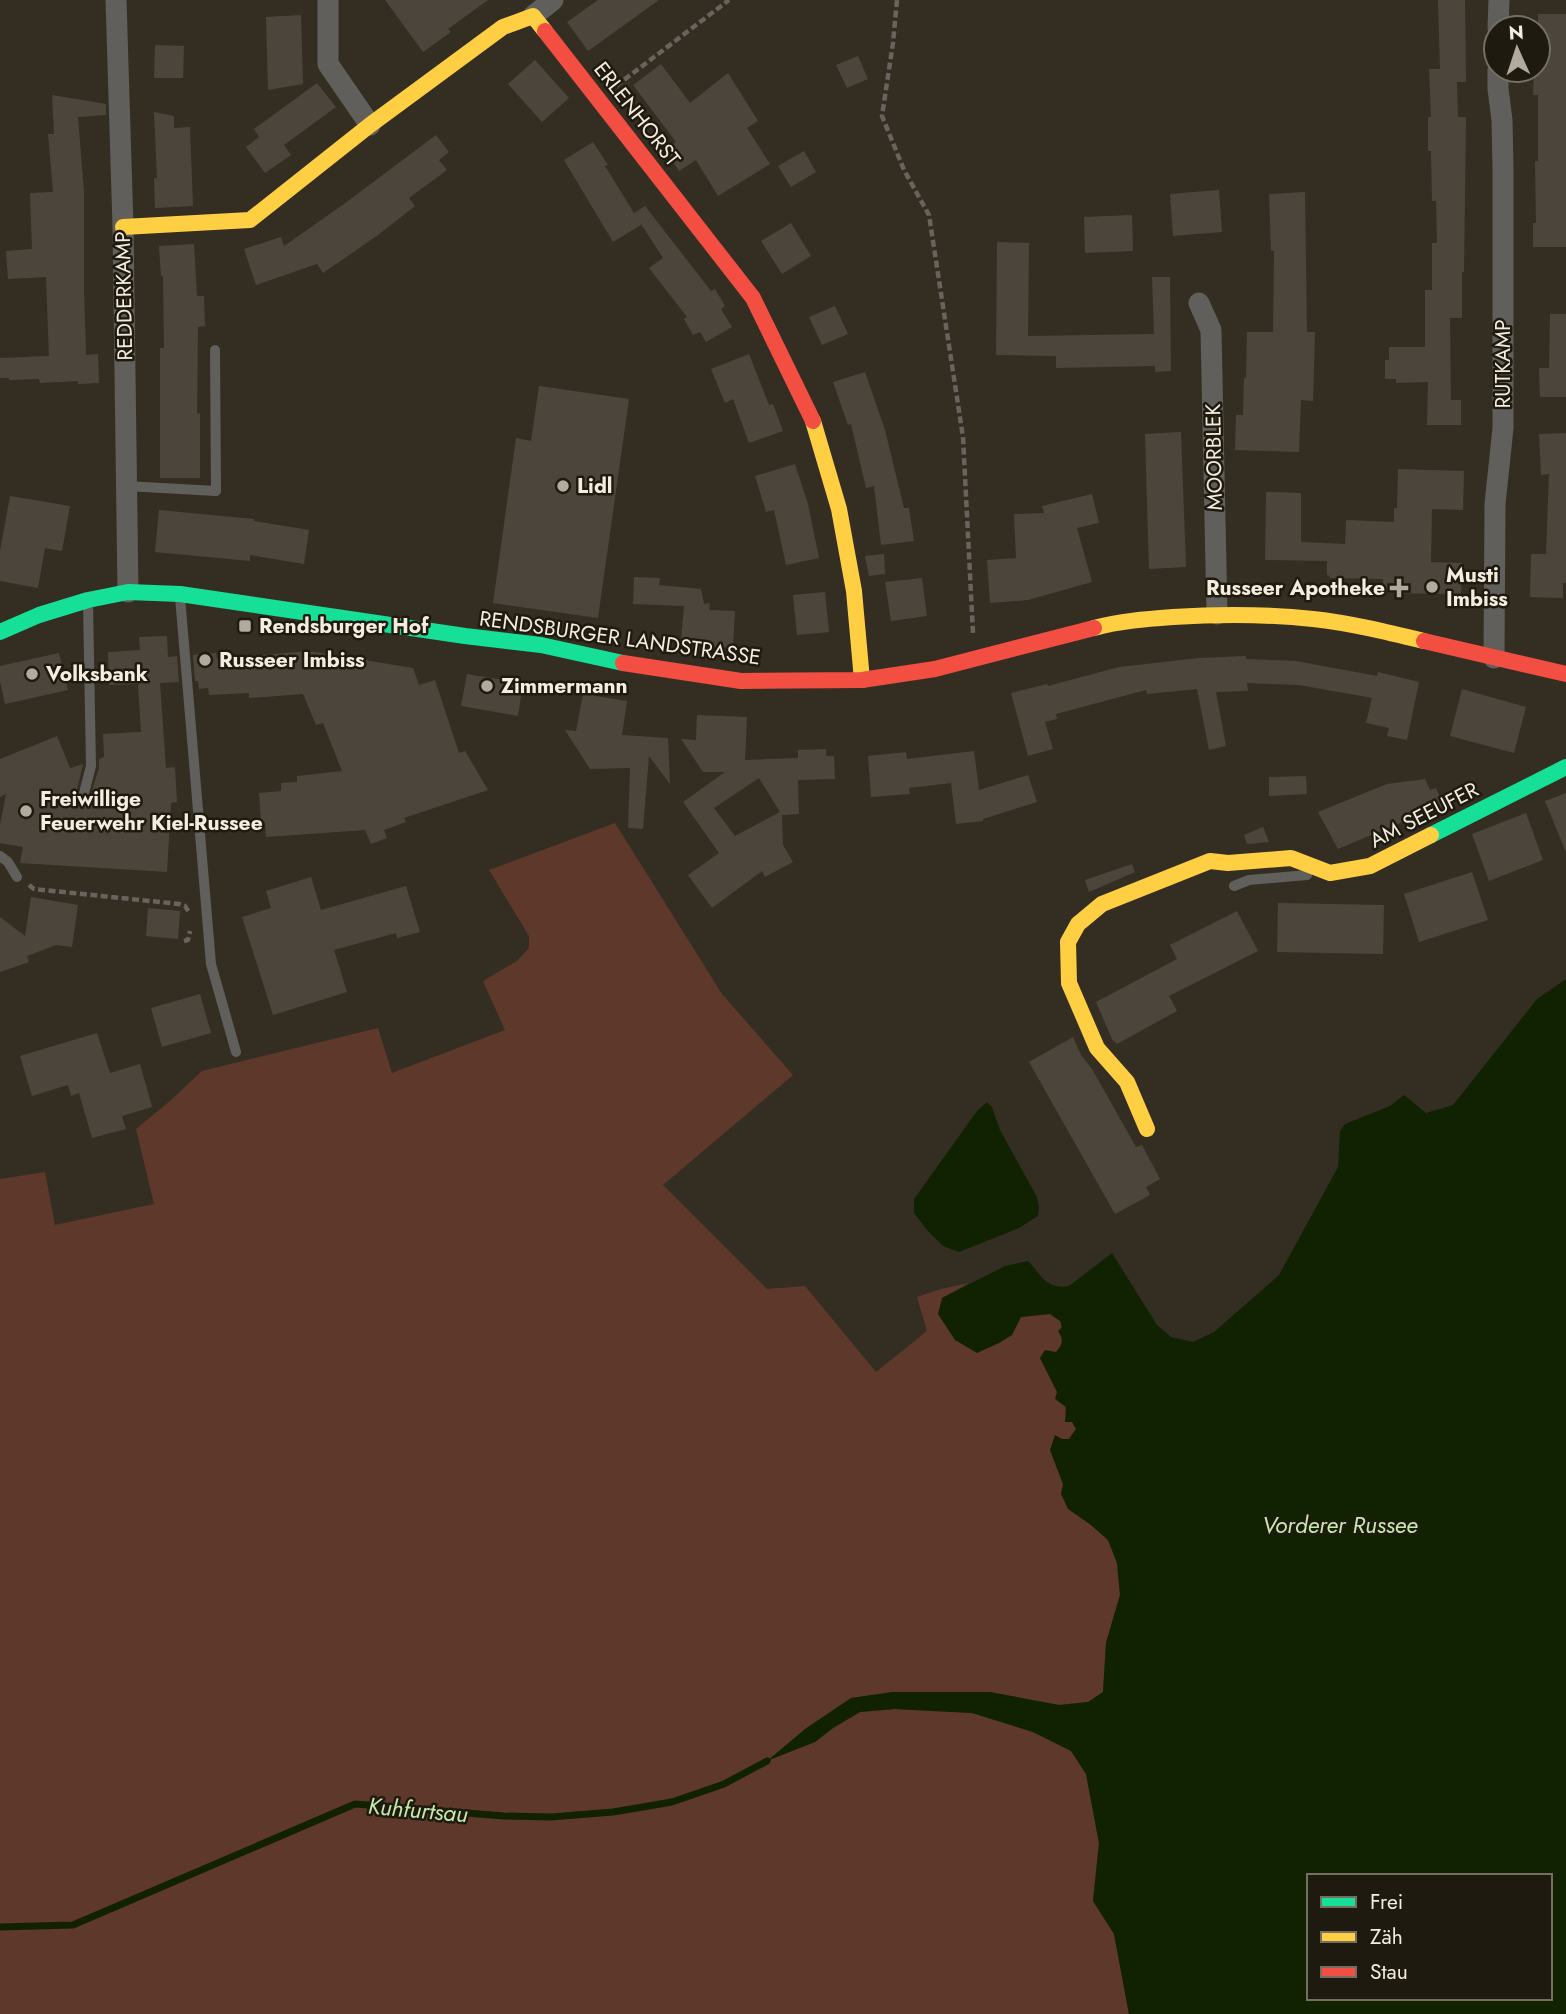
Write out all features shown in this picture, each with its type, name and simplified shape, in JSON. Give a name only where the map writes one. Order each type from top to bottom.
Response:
[{"type":"street","name":"REDDERKAMP","points":[[116,0],[123,227],[128,592]]},
{"type":"street","points":[[328,0],[328,64],[370,125]]},
{"type":"street","points":[[123,227],[250,220],[370,125],[503,27],[533,16],[553,0]]},
{"type":"street","name":"ERLENHORST","points":[[533,16],[753,298],[812,419],[839,509],[854,591],[863,680]]},
{"type":"street","name":"RUTKAMP","points":[[1494,658],[1495,505],[1503,428],[1503,168],[1498,84]]},
{"type":"street","name":"MOORBLEK","points":[[1199,303],[1211,330],[1217,614]]},
{"type":"street","name":"RENDSBURGER LANDSTRASSE","points":[[0,632],[39,615],[88,600],[128,592],[180,594],[541,645],[621,663],[741,681],[863,680],[935,669],[1118,621],[1217,614],[1268,615],[1315,619],[1377,630],[1566,674]]},
{"type":"street","name":"AM SEEUFER","points":[[1330,873],[1370,866],[1566,767]]},
{"type":"street","points":[[1147,1129],[1127,1082],[1097,1048],[1069,984],[1068,942],[1077,924],[1102,904],[1210,861],[1228,863],[1291,858],[1330,873]]},
{"type":"lane","points":[[126,486],[216,491],[215,350]]},
{"type":"lane","points":[[180,594],[211,964],[236,1052]]},
{"type":"lane","points":[[83,797],[90,766],[88,600]]},
{"type":"lane","points":[[0,856],[8,862],[18,877]]},
{"type":"lane","points":[[1234,886],[1249,880],[1330,873]]},
{"type":"path","points":[[599,99],[729,0]]},
{"type":"path","points":[[897,0],[882,116],[904,170],[929,215],[963,437],[972,606]]},
{"type":"path","points":[[18,877],[34,889],[179,904],[188,909],[190,914]]},
{"type":"path","points":[[184,941],[190,936],[190,925]]},
{"type":"shaded area","points":[[615,823],[722,994],[793,1075],[663,1185],[767,1289],[805,1286],[876,1372],[927,1331],[917,1297],[941,1289],[969,1283],[942,1298],[1020,1317],[1050,1314],[1061,1321],[1062,1345],[1056,1352],[1040,1358],[1076,1429],[1069,1439],[1062,1439],[1050,1450],[1063,1484],[1091,1525],[1108,1540],[1117,1563],[1120,1595],[1106,1643],[1103,1692],[1088,1702],[1059,1705],[990,1692],[893,1692],[851,1698],[769,1759],[815,1742],[860,1712],[895,1709],[972,1713],[1033,1732],[1071,1751],[1086,1774],[1099,1843],[1093,1901],[1114,1934],[1129,2014],[0,2014],[0,1179],[45,1172],[55,1225],[154,1204],[136,1129],[202,1071],[378,1028],[392,1073],[505,1030],[483,981],[517,961],[529,948],[529,936],[489,870]]},
{"type":"water","name":"Vorderer Russee","points":[[1566,979],[1566,2014],[1129,2014],[1114,1934],[1093,1901],[1099,1843],[1086,1774],[1071,1751],[1033,1732],[972,1713],[895,1709],[860,1712],[815,1742],[767,1761],[805,1729],[851,1698],[893,1692],[990,1692],[1059,1705],[1088,1702],[1103,1692],[1106,1643],[1120,1595],[1117,1563],[1108,1540],[1068,1509],[1061,1494],[1063,1484],[1050,1450],[1055,1435],[1069,1439],[1076,1429],[1072,1422],[1065,1422],[1066,1407],[1055,1399],[1057,1392],[1040,1358],[1045,1350],[1056,1352],[1060,1347],[1060,1321],[1050,1314],[1021,1317],[1012,1335],[977,1353],[955,1340],[938,1314],[942,1298],[1005,1266],[1028,1261],[1049,1284],[1069,1286],[1112,1253],[1157,1325],[1171,1337],[1193,1342],[1214,1332],[1279,1275],[1338,1167],[1340,1131],[1345,1124],[1390,1106],[1404,1095],[1426,1113],[1453,1105],[1537,999]]},
{"type":"water","points":[[987,1102],[1037,1197],[1038,1216],[1019,1228],[959,1252],[943,1246],[927,1230],[914,1213],[914,1199],[977,1111]]},
{"type":"building","points":[[385,0],[488,0],[448,29],[451,32],[423,52]]},
{"type":"building","points":[[598,0],[659,0],[588,51],[567,22]]},
{"type":"building","points":[[1438,0],[1465,0],[1466,82],[1457,82],[1458,117],[1466,117],[1462,318],[1450,318],[1451,400],[1461,400],[1461,425],[1427,425],[1428,382],[1396,383],[1396,379],[1385,379],[1385,360],[1389,360],[1389,347],[1425,347],[1425,290],[1432,290],[1432,243],[1437,243],[1436,201],[1432,201],[1431,151],[1428,151],[1428,117],[1431,117],[1429,69],[1440,69]]},
{"type":"building","points":[[1552,14],[1566,14],[1566,247],[1533,247],[1533,223],[1536,223],[1538,95],[1533,95],[1533,84],[1552,84]]},
{"type":"building","points":[[301,15],[303,84],[268,90],[266,17]]},
{"type":"building","points":[[155,45],[184,46],[183,78],[154,78]]},
{"type":"building","points":[[858,56],[868,79],[847,88],[836,65]]},
{"type":"building","points":[[535,60],[569,98],[542,122],[508,84]]},
{"type":"building","points":[[661,64],[690,103],[728,73],[758,121],[747,128],[770,164],[718,196],[696,160],[679,171],[665,149],[676,142],[633,85]]},
{"type":"building","points":[[317,83],[336,107],[284,145],[291,155],[265,173],[246,147],[259,137],[254,129]]},
{"type":"building","points":[[52,95],[106,104],[106,115],[78,117],[84,192],[86,355],[98,354],[99,383],[40,383],[39,379],[0,378],[0,358],[49,356],[46,277],[8,279],[6,251],[32,249],[30,193],[53,192],[48,134],[54,134]]},
{"type":"building","points":[[154,112],[174,116],[174,128],[190,127],[193,206],[155,208],[154,178],[157,178]]},
{"type":"building","points":[[436,135],[449,152],[439,160],[447,170],[409,198],[415,206],[323,273],[317,264],[256,285],[244,249],[281,237],[284,246]]},
{"type":"building","points":[[593,142],[634,213],[645,206],[711,291],[715,289],[725,306],[721,309],[732,327],[706,342],[700,332],[693,335],[684,319],[687,317],[649,268],[663,258],[639,221],[641,225],[613,242],[564,160]]},
{"type":"building","points":[[804,151],[816,172],[791,187],[778,166]]},
{"type":"building","points":[[1219,190],[1222,232],[1173,236],[1170,194]]},
{"type":"building","points":[[1305,192],[1307,332],[1315,332],[1313,401],[1301,400],[1299,452],[1235,450],[1236,415],[1243,415],[1247,332],[1273,332],[1274,251],[1271,251],[1269,194]]},
{"type":"building","points":[[1132,215],[1133,251],[1085,253],[1084,217]]},
{"type":"building","points":[[791,223],[811,256],[782,274],[761,241]]},
{"type":"building","points":[[997,242],[1029,243],[1028,336],[1154,334],[1152,277],[1170,277],[1171,371],[1155,372],[1155,366],[1056,368],[1056,356],[996,355]]},
{"type":"building","points":[[194,244],[197,296],[204,296],[205,326],[198,327],[197,414],[200,413],[200,478],[160,478],[160,348],[164,348],[163,276],[159,246]]},
{"type":"building","points":[[835,306],[848,334],[822,345],[809,317]]},
{"type":"building","points":[[1550,314],[1566,314],[1566,397],[1540,397],[1539,368],[1549,368]]},
{"type":"building","points":[[749,354],[769,405],[773,404],[783,431],[749,443],[733,399],[725,403],[711,369]]},
{"type":"building","points":[[865,372],[885,430],[904,508],[909,508],[914,541],[881,545],[874,486],[866,488],[851,424],[848,425],[833,382]]},
{"type":"building","name":"Lidl","points":[[539,386],[629,399],[598,618],[493,603],[516,438],[531,441]]},
{"type":"building","points":[[1181,432],[1186,567],[1149,569],[1145,434]]},
{"type":"building","points":[[1566,433],[1566,583],[1563,583],[1563,598],[1530,597],[1531,554],[1546,554],[1549,474],[1541,475],[1539,434]]},
{"type":"building","points":[[795,464],[808,504],[819,558],[786,565],[774,510],[766,512],[755,476]]},
{"type":"building","points":[[1398,469],[1464,471],[1463,510],[1432,509],[1431,562],[1462,563],[1461,594],[1383,593],[1383,579],[1329,578],[1327,561],[1265,560],[1266,492],[1301,493],[1301,542],[1345,544],[1346,520],[1394,522]]},
{"type":"building","points":[[1092,494],[1099,523],[1077,528],[1092,582],[1028,600],[990,603],[987,560],[1016,558],[1014,514],[1044,513],[1042,506]]},
{"type":"building","points":[[10,496],[70,506],[62,551],[45,548],[38,588],[0,581],[0,551]]},
{"type":"building","points":[[159,510],[254,519],[309,530],[304,564],[250,555],[250,561],[155,552]]},
{"type":"building","points":[[884,554],[885,574],[869,576],[865,556]]},
{"type":"building","points":[[634,577],[660,578],[659,585],[701,589],[704,604],[710,603],[709,610],[735,611],[733,648],[681,641],[684,606],[633,604]]},
{"type":"building","points":[[922,578],[927,616],[891,621],[885,582]]},
{"type":"building","points":[[825,592],[829,632],[797,635],[793,595]]},
{"type":"building","points":[[167,636],[168,657],[177,656],[179,682],[160,683],[166,768],[175,767],[177,802],[171,803],[167,872],[20,863],[23,847],[0,843],[0,825],[6,794],[0,797],[0,759],[57,736],[70,768],[83,764],[75,798],[80,804],[88,803],[99,768],[99,759],[104,757],[103,734],[141,732],[138,684],[109,685],[108,652],[140,650],[139,637]]},
{"type":"building","points":[[309,651],[413,668],[419,685],[435,680],[459,753],[465,751],[488,790],[404,818],[406,822],[384,830],[387,838],[371,844],[365,830],[266,837],[265,822],[261,822],[259,793],[281,791],[281,783],[297,782],[297,776],[342,771],[323,723],[316,725],[303,694],[249,698],[249,693],[209,695],[208,688],[199,689],[198,681],[195,681],[193,655],[216,653],[217,659]]},
{"type":"building","name":"Volksbank","points":[[59,653],[68,690],[5,704],[0,666]]},
{"type":"building","points":[[1246,656],[1246,659],[1296,661],[1377,676],[1378,672],[1419,682],[1407,740],[1387,736],[1389,728],[1366,723],[1372,698],[1299,685],[1247,683],[1248,691],[1216,692],[1226,746],[1209,750],[1197,689],[1147,694],[1146,690],[1056,714],[1057,719],[1045,722],[1053,749],[1028,756],[1011,693],[1119,667]]},
{"type":"building","points":[[467,674],[523,683],[518,716],[461,706]]},
{"type":"building","points":[[1462,689],[1526,707],[1514,753],[1450,736]]},
{"type":"building","points":[[583,694],[627,701],[622,735],[668,738],[670,784],[649,756],[643,829],[628,828],[630,768],[590,769],[565,730],[576,731]]},
{"type":"building","points":[[697,715],[747,717],[745,760],[798,758],[798,750],[826,749],[826,756],[834,756],[835,779],[798,780],[799,814],[782,815],[783,845],[793,862],[765,877],[762,871],[712,908],[688,875],[719,853],[683,802],[725,772],[703,772],[681,739],[696,740]],"holes":[[[759,778],[780,812],[735,836],[714,808]]]},
{"type":"building","points":[[974,751],[979,790],[1028,775],[1037,802],[983,821],[956,824],[951,783],[909,788],[910,794],[871,797],[868,756],[906,752],[907,759]]},
{"type":"building","points":[[1306,776],[1307,794],[1269,796],[1269,777]]},
{"type":"building","points":[[1425,779],[1430,790],[1436,788],[1444,806],[1419,820],[1417,816],[1338,849],[1318,812],[1387,784]]},
{"type":"building","points":[[1566,793],[1566,850],[1565,850],[1545,801]]},
{"type":"building","points":[[1526,813],[1543,860],[1489,881],[1472,834]]},
{"type":"building","points":[[1263,827],[1269,842],[1247,844],[1244,835]]},
{"type":"building","points":[[1132,864],[1135,872],[1089,892],[1085,880]]},
{"type":"building","points":[[1472,872],[1488,920],[1419,942],[1404,894]]},
{"type":"building","points":[[311,877],[321,910],[406,886],[420,932],[397,938],[396,933],[334,950],[347,992],[273,1015],[242,917],[271,908],[266,891]]},
{"type":"building","points":[[31,897],[78,905],[72,947],[56,945],[27,956],[29,962],[0,972],[0,917],[25,936]]},
{"type":"building","points":[[1278,903],[1384,905],[1383,954],[1277,952]]},
{"type":"building","points":[[148,908],[180,911],[178,939],[146,936]]},
{"type":"building","points":[[1237,911],[1258,951],[1169,996],[1177,1011],[1117,1044],[1112,1039],[1096,1002],[1177,959],[1170,945]]},
{"type":"building","points":[[200,994],[211,1033],[162,1047],[151,1008]]},
{"type":"building","points":[[97,1033],[110,1073],[140,1064],[152,1107],[122,1116],[126,1129],[92,1138],[79,1093],[71,1096],[68,1085],[32,1096],[20,1056]]},
{"type":"building","points":[[1073,1037],[1136,1147],[1142,1145],[1160,1179],[1146,1187],[1150,1195],[1115,1214],[1029,1062]]},
{"type":"waterway","name":"Kuhfurtsau","points":[[0,1927],[73,1925],[355,1804],[504,1816],[551,1817],[613,1812],[672,1802],[724,1784],[767,1761]]},
{"type":"traffic: fast","points":[[0,632],[39,615],[88,600],[128,592],[180,594],[541,645],[623,663]]},
{"type":"traffic: fast","points":[[1431,835],[1566,767]]},
{"type":"traffic: slow","points":[[123,227],[250,220],[370,125],[503,27],[533,16],[545,31]]},
{"type":"traffic: slow","points":[[813,421],[839,509],[854,591],[862,680]]},
{"type":"traffic: slow","points":[[1094,628],[1163,618],[1260,615],[1341,623],[1424,641]]},
{"type":"traffic: slow","points":[[1147,1129],[1127,1082],[1097,1048],[1069,983],[1068,942],[1078,924],[1102,904],[1210,861],[1228,863],[1291,858],[1330,873],[1370,866],[1431,835]]},
{"type":"traffic: jam","points":[[545,31],[753,298],[813,421]]},
{"type":"traffic: jam","points":[[623,663],[741,681],[862,680],[935,669],[1094,628]]},
{"type":"traffic: jam","points":[[1424,641],[1566,674]]},
{"type":"place","name":"Lidl","points":[[563,486]]},
{"type":"place","name":"Musti Imbiss","points":[[1432,587]]},
{"type":"place","name":"Russeer Apotheke","points":[[1399,588]]},
{"type":"place","name":"Rendsburger Hof","points":[[245,626]]},
{"type":"place","name":"Russeer Imbiss","points":[[205,660]]},
{"type":"place","name":"Volksbank","points":[[32,674]]},
{"type":"place","name":"Zimmermann","points":[[487,686]]},
{"type":"place","name":"Freiwillige Feuerwehr Kiel-Russee","points":[[26,811]]}]
